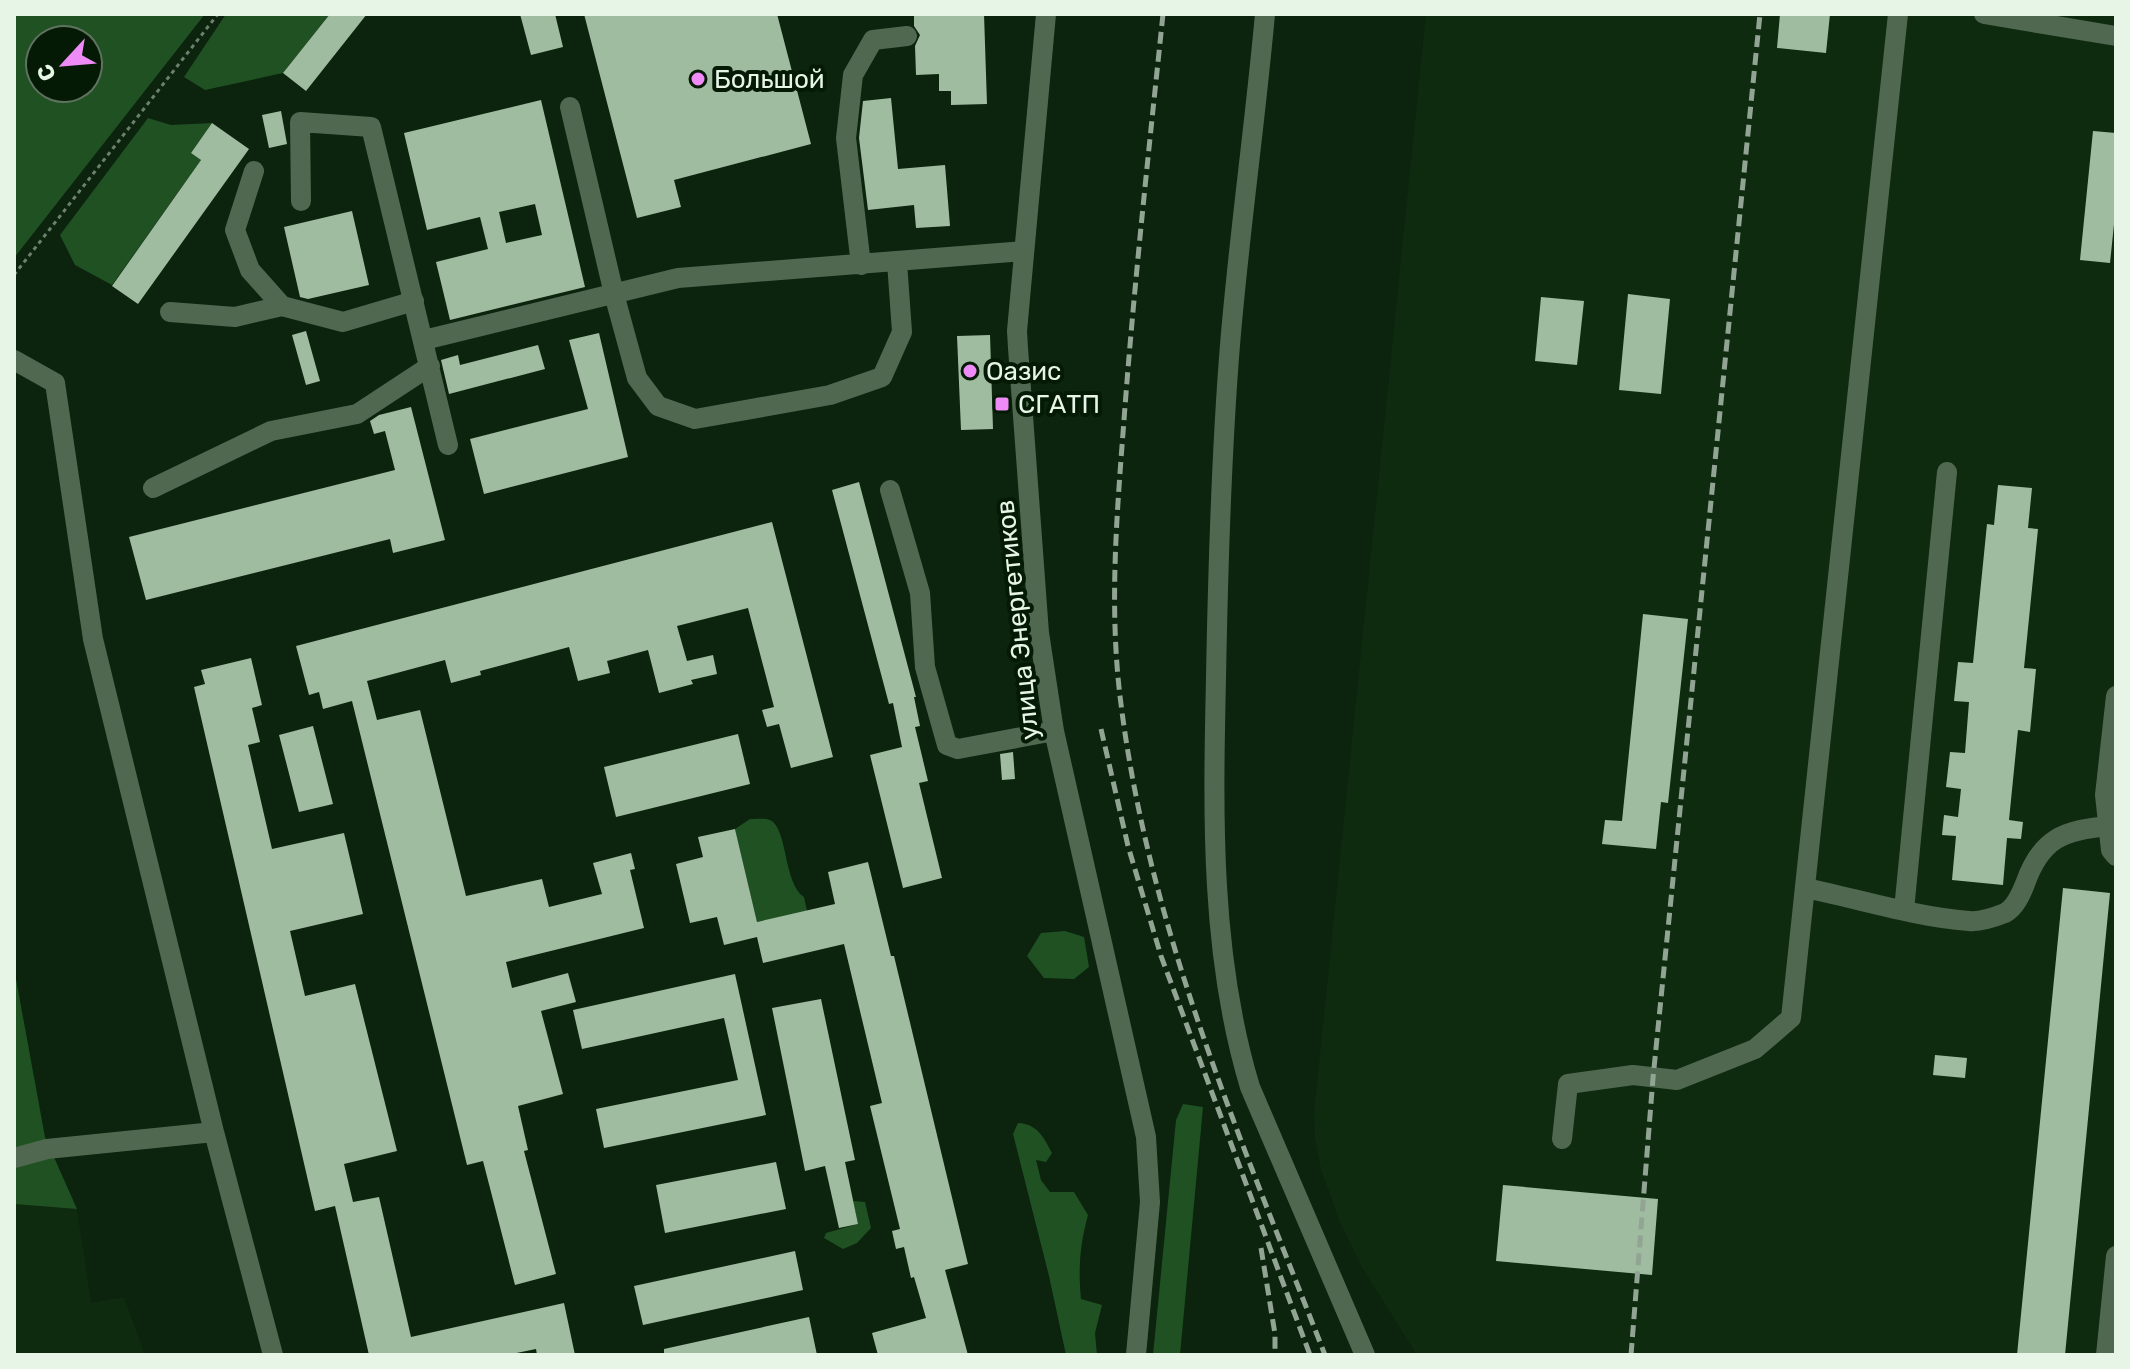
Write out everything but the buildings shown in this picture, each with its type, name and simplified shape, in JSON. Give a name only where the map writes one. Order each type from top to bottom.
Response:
[{"type":"street","name":"улица Энергетиков","points":[[1046,14],[1017,331],[1018,348],[1039,633],[1054,731],[1146,1137],[1150,1202],[1136,1355]]},
{"type":"street","points":[[1265,14],[1229,361],[1219,536],[1213,846],[1224,963],[1246,1074],[1365,1355]]},
{"type":"street","points":[[1562,1139],[1568,1084],[1633,1075],[1677,1080],[1755,1049],[1791,1018],[1898,14]]},
{"type":"street","points":[[1984,14],[2116,36]]},
{"type":"street","points":[[861,265],[846,138],[853,75],[873,40],[907,36]]},
{"type":"street","points":[[570,107],[637,378],[658,406],[695,419],[830,395],[882,377],[902,332],[897,262]]},
{"type":"street","points":[[301,201],[300,122],[371,127],[448,445]]},
{"type":"street","points":[[254,171],[235,230],[250,270],[282,306]]},
{"type":"street","points":[[424,340],[678,278],[1024,251]]},
{"type":"street","points":[[170,312],[235,317],[282,306],[343,322],[414,301]]},
{"type":"street","points":[[14,360],[55,383],[93,639],[214,1132],[273,1355]]},
{"type":"street","points":[[153,488],[271,431],[357,414],[430,366]]},
{"type":"street","points":[[1904,910],[1947,472]]},
{"type":"street","points":[[890,490],[920,593],[925,667],[947,745],[958,749],[1054,731]]},
{"type":"street","points":[[2116,696],[2105,795],[2111,850],[2116,856]]},
{"type":"street","points":[[1806,888],[1972,922],[2008,912],[2021,895],[2029,872],[2043,849],[2061,834],[2076,829],[2109,826]]},
{"type":"street","points":[[14,1158],[47,1149],[214,1132]]},
{"type":"street","points":[[2106,1355],[2116,1256]]},
{"type":"path","points":[[14,275],[218,14]]},
{"type":"shaded area","points":[[14,14],[205,14],[14,258]]},
{"type":"shaded area","points":[[226,14],[330,14],[283,73],[205,90],[184,77]]},
{"type":"shaded area","points":[[1426,14],[2116,14],[2116,1355],[1417,1355],[1361,1266],[1339,1220],[1321,1169],[1314,1114]]},
{"type":"shaded area","points":[[148,118],[171,125],[212,123],[191,153],[201,160],[112,285],[75,265],[60,235]]},
{"type":"shaded area","points":[[750,819],[768,819],[776,825],[792,880],[804,897],[807,911],[757,922],[735,829]]},
{"type":"shaded area","points":[[1065,931],[1084,937],[1089,967],[1074,979],[1044,978],[1027,956],[1041,933]]},
{"type":"shaded area","points":[[14,968],[45,1137],[77,1209],[14,1204]]},
{"type":"shaded area","points":[[1183,1104],[1203,1107],[1180,1355],[1153,1355],[1176,1120]]},
{"type":"shaded area","points":[[1018,1123],[1035,1129],[1052,1153],[1046,1162],[1036,1160],[1041,1180],[1050,1192],[1074,1192],[1088,1215],[1081,1246],[1080,1288],[1081,1299],[1102,1305],[1095,1333],[1097,1355],[1066,1355],[1013,1134]]},
{"type":"shaded area","points":[[853,1201],[865,1202],[871,1228],[857,1243],[843,1249],[824,1238],[826,1233],[858,1224]]},
{"type":"shaded area","points":[[14,1204],[77,1209],[91,1303],[124,1297],[145,1355],[14,1355]]},
{"type":"railway","points":[[1163,14],[1137,268],[1119,489],[1115,627],[1120,696],[1133,781],[1175,949],[1231,1113],[1325,1355]]},
{"type":"railway","points":[[1631,1355],[1653,1078],[1760,14]]},
{"type":"railway","points":[[1101,729],[1128,846],[1161,956],[1310,1355]]},
{"type":"railway","points":[[1261,1248],[1275,1334],[1275,1355]]},
{"type":"place","name":"Большой","points":[[698,79]]},
{"type":"place","name":"Оазис","points":[[970,371]]},
{"type":"place","name":"СГАТП","points":[[1002,404]]}]
